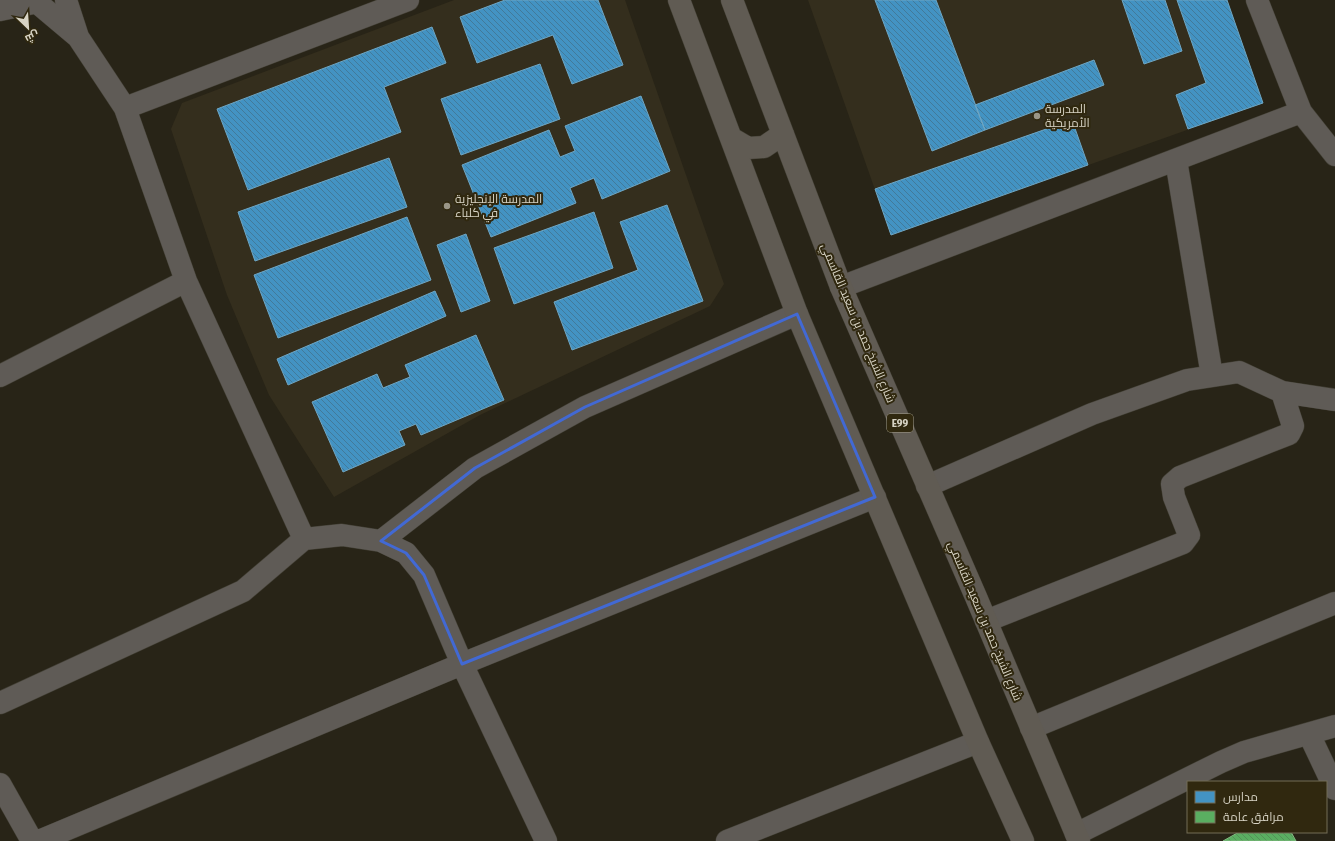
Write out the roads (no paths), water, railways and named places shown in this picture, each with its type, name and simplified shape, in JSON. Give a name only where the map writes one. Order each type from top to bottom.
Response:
[{"type":"main road","points":[[679,0],[797,314],[978,742],[1023,841]]},
{"type":"main road","name":"شارع الشيخ حمد بن سعيد القاسمي","points":[[732,0],[841,287],[986,621],[1077,838]]},
{"type":"main road","points":[[731,138],[748,148],[764,147],[783,134]]},
{"type":"street","points":[[66,0],[78,37],[125,108],[186,281],[304,539]]},
{"type":"street","points":[[125,108],[408,0]]},
{"type":"street","points":[[1257,0],[1301,112],[1335,155]]},
{"type":"street","points":[[0,10],[36,1],[78,37]]},
{"type":"street","points":[[841,287],[1301,112]]},
{"type":"street","points":[[1176,160],[1212,376]]},
{"type":"street","points":[[0,376],[186,281]]},
{"type":"street","points":[[382,541],[475,468],[585,407],[797,314]]},
{"type":"street","points":[[927,486],[1092,414],[1187,380],[1239,372],[1282,392],[1335,400]]},
{"type":"street","points":[[986,621],[1183,543],[1189,535],[1174,497],[1172,484],[1180,477],[1289,434],[1293,426],[1282,392]]},
{"type":"street","points":[[39,841],[462,664],[875,497]]},
{"type":"street","points":[[0,703],[243,591],[275,562],[304,539],[342,535],[382,541],[406,553],[424,574],[462,664],[546,841]]},
{"type":"street","points":[[1031,728],[1335,603]]},
{"type":"street","points":[[1077,838],[1221,762],[1244,752],[1335,726]]},
{"type":"street","points":[[1309,734],[1335,789]]},
{"type":"street","points":[[728,841],[978,742]]},
{"type":"street","points":[[0,784],[32,841]]},
{"type":"place","name":"المدرسة الأمريكية","points":[[1037,116]]},
{"type":"place","name":"المدرسة الإنجليزية في كلباء","points":[[447,206]]}]
